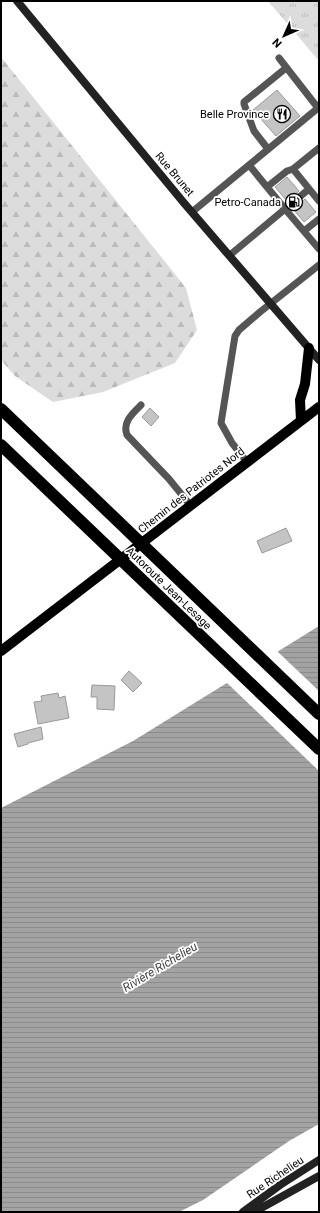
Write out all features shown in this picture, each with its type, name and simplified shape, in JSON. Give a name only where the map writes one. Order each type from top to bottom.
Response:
[{"type":"highway","name":"Autoroute Jean-Lesage","points":[[1,409],[319,714]]},
{"type":"highway","name":"Autoroute Jean-Lesage","points":[[1,444],[319,749]]},
{"type":"main road","points":[[301,421],[300,400],[305,384],[309,348]]},
{"type":"main road","name":"Chemin des Patriotes Nord","points":[[1,651],[192,506],[319,407]]},
{"type":"street","name":"Rue Brunet","points":[[17,1],[192,212],[319,360]]},
{"type":"street","name":"Rue Richelieu","points":[[243,1212],[280,1185],[319,1160]]},
{"type":"street","name":"Rue Richelieu","points":[[254,1212],[319,1176]]},
{"type":"lane","points":[[192,212],[319,109],[278,58]]},
{"type":"lane","points":[[268,150],[254,131],[244,104],[286,68]]},
{"type":"lane","points":[[267,187],[287,171],[293,169],[319,148]]},
{"type":"lane","points":[[249,165],[319,249]]},
{"type":"lane","points":[[293,169],[319,201]]},
{"type":"lane","points":[[230,255],[309,189]]},
{"type":"lane","points":[[304,231],[319,219]]},
{"type":"lane","points":[[247,462],[230,440],[221,425],[235,336],[243,327],[271,303],[319,265]]},
{"type":"lane","points":[[141,405],[126,423],[125,431],[127,435],[169,479],[192,506]]},
{"type":"green space","points":[[268,1],[319,1],[319,61]]},
{"type":"green space","points":[[1,57],[186,288],[197,330],[175,363],[103,392],[53,402],[15,376],[1,360]]},
{"type":"water","name":"Rivière Richelieu","points":[[319,626],[319,1124],[289,1141],[203,1200],[179,1212],[1,1212],[1,808],[133,741]]},
{"type":"pier","points":[[277,651],[319,691],[319,771],[226,682]]},
{"type":"building","points":[[277,90],[300,116],[276,136],[253,110]]},
{"type":"building","points":[[287,177],[299,191],[287,201],[275,187]]},
{"type":"building","points":[[305,199],[316,212],[304,222],[293,209]]},
{"type":"building","points":[[150,408],[159,417],[151,426],[142,417]]},
{"type":"building","points":[[286,528],[292,541],[262,553],[257,541]]},
{"type":"building","points":[[129,671],[142,683],[133,692],[121,680]]},
{"type":"building","points":[[92,685],[115,686],[114,710],[97,709],[97,697],[91,697]]},
{"type":"building","points":[[58,693],[59,698],[65,696],[69,718],[38,724],[34,702],[42,701],[41,696]]},
{"type":"building","points":[[41,727],[43,739],[18,747],[14,734]]},
{"type":"place","name":"Belle Province","points":[[282,114]]},
{"type":"place","name":"Petro-Canada","points":[[294,202]]}]
